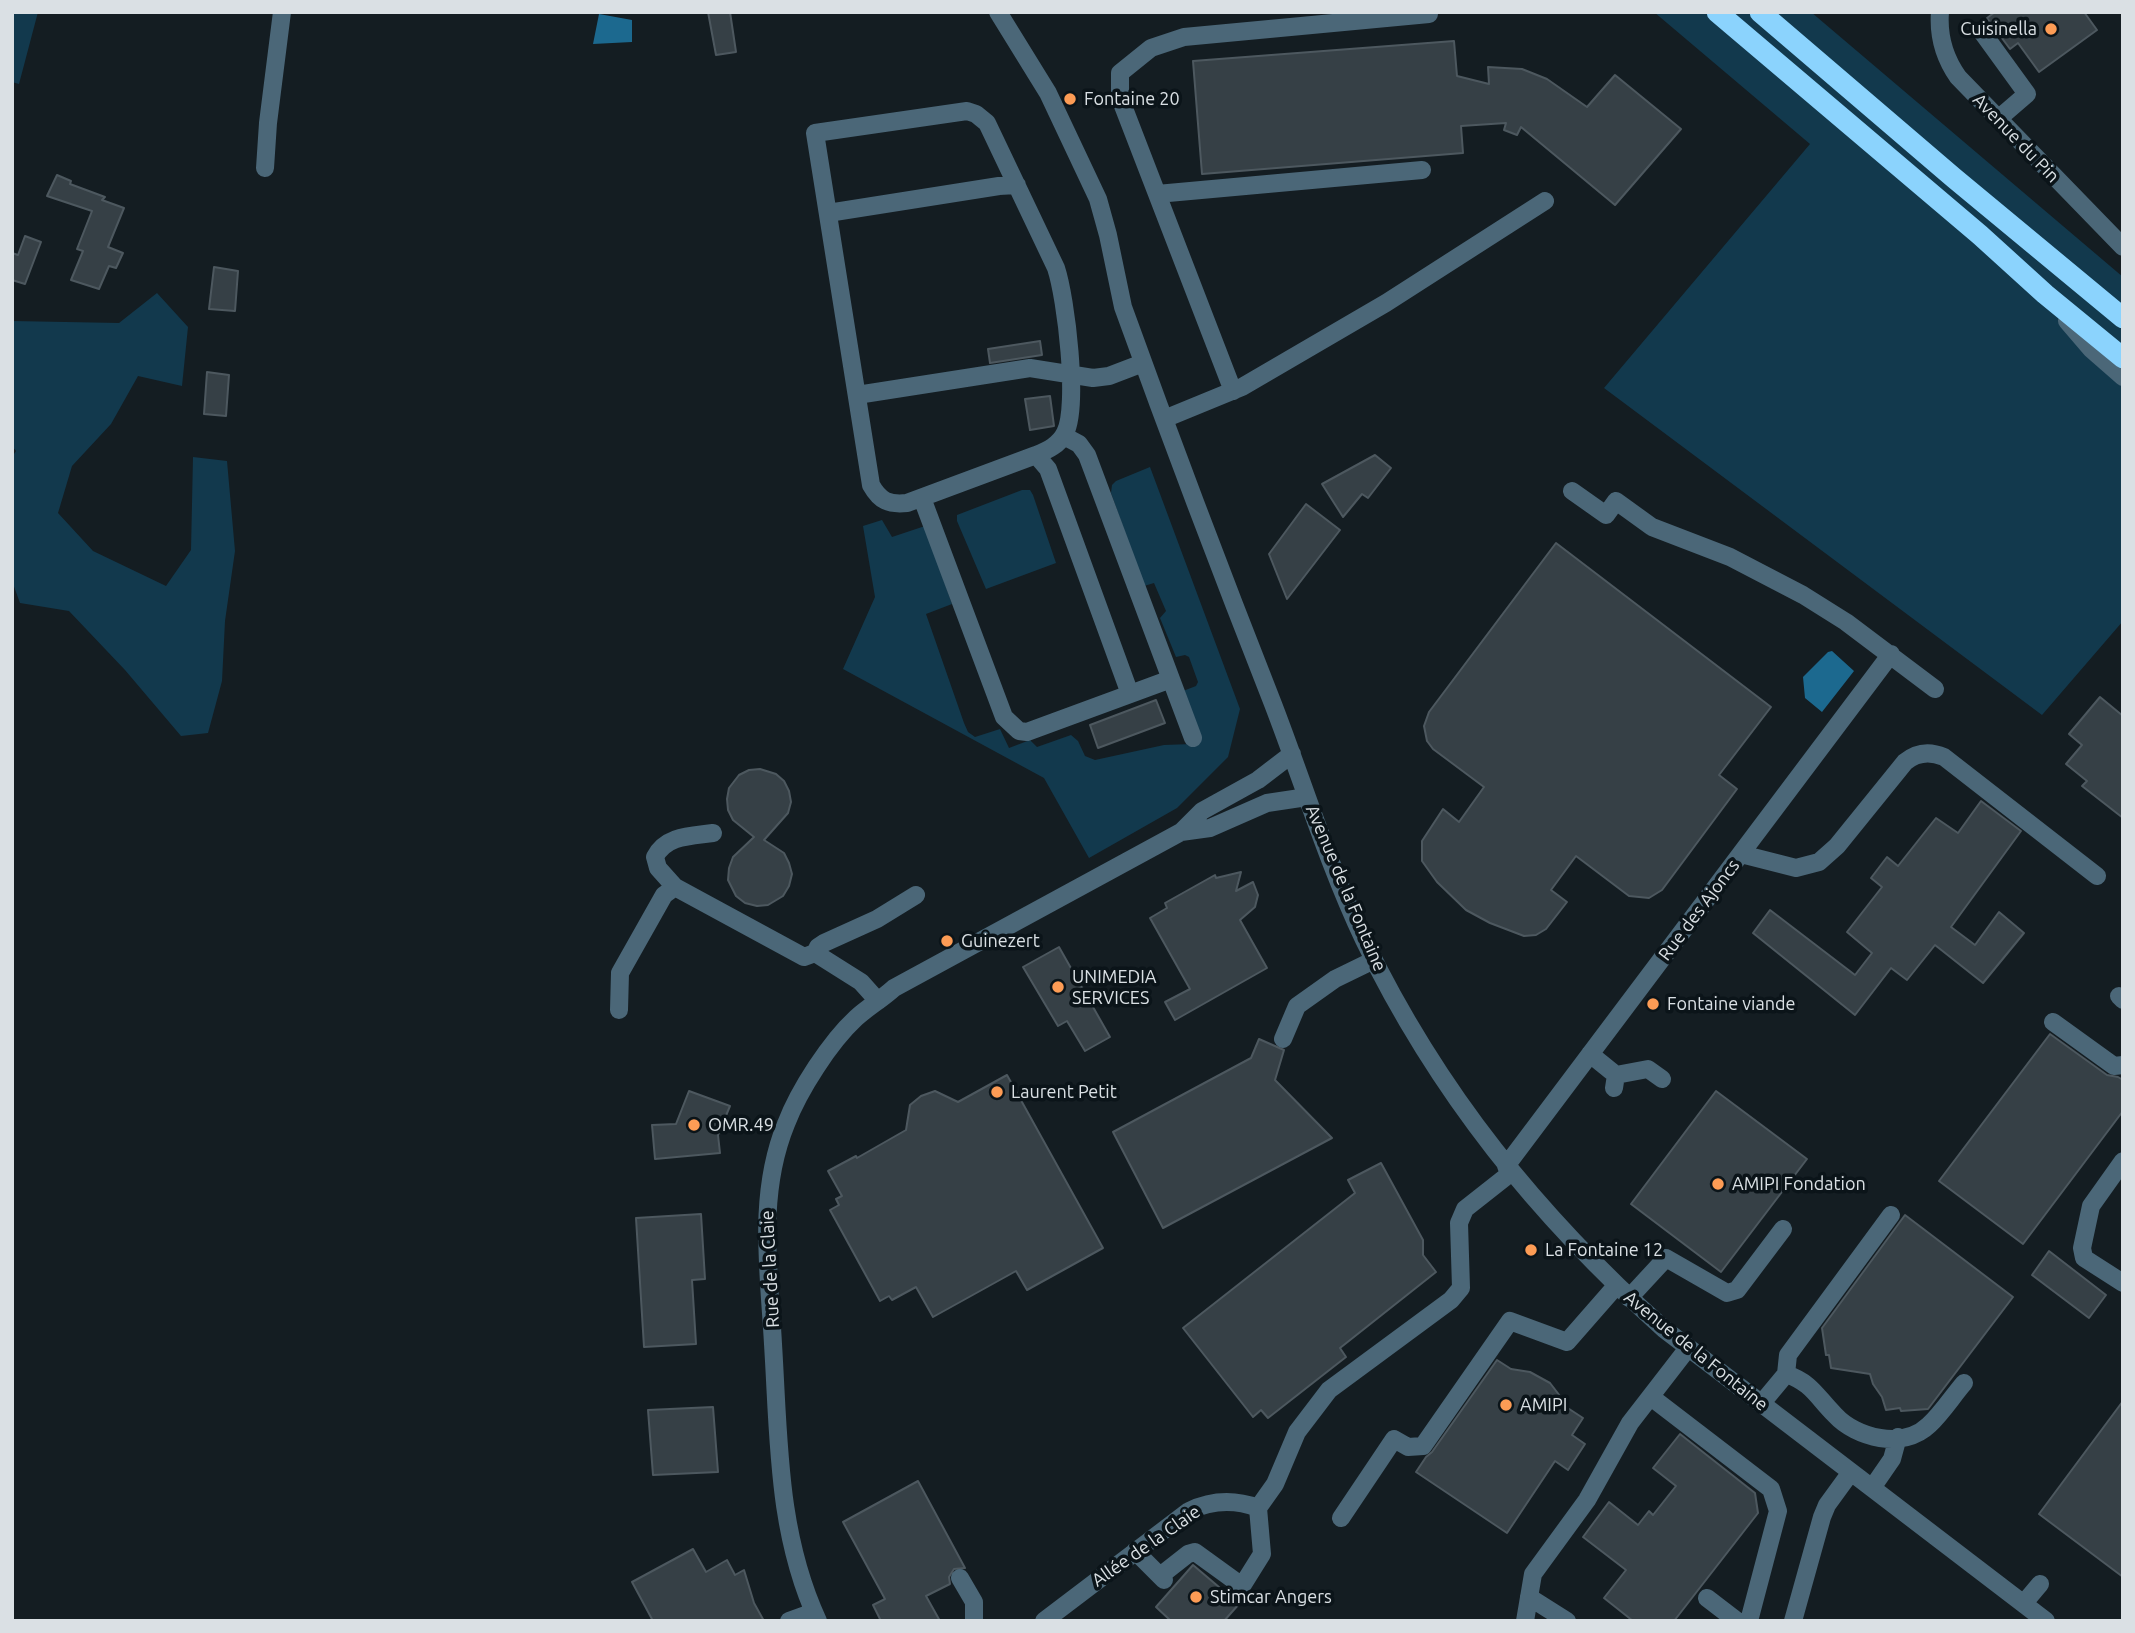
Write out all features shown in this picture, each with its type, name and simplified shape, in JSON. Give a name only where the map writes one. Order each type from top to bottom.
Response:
[{"type":"highway","points":[[1717,12],[2123,358]]},
{"type":"highway","points":[[1760,12],[2123,318]]},
{"type":"street","points":[[265,168],[282,12]]},
{"type":"street","name":"Avenue de la Fontaine","points":[[998,12],[1048,93],[1098,199],[1123,307],[1307,797],[1374,960],[1427,1052],[1509,1169],[1574,1244],[1623,1292],[1688,1348],[2046,1621]]},
{"type":"street","name":"Avenue du Pin","points":[[1940,12],[1941,38],[1950,65],[1958,77],[2123,247]]},
{"type":"street","points":[[1233,390],[1120,98],[1120,73],[1151,48],[1184,37],[1429,13]]},
{"type":"street","points":[[1982,32],[2027,93],[1998,119]]},
{"type":"street","points":[[967,111],[987,123],[1017,185],[1063,288],[1071,420],[1064,436],[1054,447],[907,503],[886,503],[877,496],[871,485],[815,133],[967,111]]},
{"type":"street","points":[[1157,194],[1422,170]]},
{"type":"street","points":[[828,213],[1017,185]]},
{"type":"street","points":[[1164,419],[1233,390],[1386,303],[1545,201]]},
{"type":"street","points":[[2045,294],[2091,349],[2123,377]]},
{"type":"street","points":[[857,395],[1030,368],[1093,378],[1109,376],[1143,363]]},
{"type":"street","points":[[1064,436],[1079,444],[1087,456],[1193,738]]},
{"type":"street","points":[[1036,455],[1048,468],[1130,694]]},
{"type":"street","points":[[1572,491],[1606,515],[1616,501],[1652,527],[1730,557],[1803,595],[1891,654],[1935,689]]},
{"type":"street","points":[[922,498],[1004,717],[1018,731],[1027,732],[1171,679]]},
{"type":"street","name":"Rue des Ajoncs","points":[[1258,1508],[1275,1484],[1297,1432],[1329,1390],[1451,1300],[1461,1288],[1459,1223],[1465,1209],[1509,1169],[1590,1054],[1891,654]]},
{"type":"street","points":[[1741,854],[1796,868],[1819,862],[1837,846],[1905,762],[1917,754],[1931,753],[1944,757],[2097,876]]},
{"type":"street","name":"Rue de la Claie","points":[[816,1616],[788,1530],[781,1477],[766,1243],[767,1202],[775,1156],[786,1122],[834,1042],[857,1017],[894,988],[1181,832],[1202,811],[1258,780],[1292,754]]},
{"type":"street","name":"Rue de la Claie","points":[[1181,832],[1210,828],[1267,803],[1307,797]]},
{"type":"street","points":[[713,833],[677,839],[660,846],[655,857],[658,869],[675,887],[804,957],[815,953],[824,943],[877,919],[916,895]]},
{"type":"street","points":[[619,1010],[620,973],[664,895],[675,887]]},
{"type":"street","points":[[815,953],[861,982],[878,1002]]},
{"type":"street","points":[[1283,1039],[1297,1006],[1335,979],[1374,960]]},
{"type":"street","points":[[2053,1022],[2114,1066],[2123,1065]]},
{"type":"street","points":[[1590,1054],[1615,1081],[1648,1069],[1662,1080]]},
{"type":"street","points":[[2123,1161],[2091,1206],[2082,1248],[2084,1258],[2123,1283]]},
{"type":"street","points":[[1761,1404],[1786,1374],[1788,1355],[1891,1214]]},
{"type":"street","points":[[1341,1517],[1394,1439],[1408,1447],[1423,1446],[1510,1321],[1567,1342],[1666,1258],[1727,1293],[1737,1290],[1783,1229]]},
{"type":"street","points":[[1525,1621],[1533,1574],[1587,1500],[1630,1423],[1688,1348]]},
{"type":"street","points":[[1786,1374],[1804,1381],[1839,1420],[1854,1431],[1886,1439],[1910,1436],[1927,1427],[1964,1383]]},
{"type":"street","points":[[1651,1397],[1771,1489],[1778,1511],[1749,1621]]},
{"type":"street","points":[[1872,1488],[1892,1459],[1898,1437]]},
{"type":"street","points":[[1793,1621],[1822,1517],[1827,1505],[1851,1472]]},
{"type":"street","name":"Allée de la Claie","points":[[1050,1619],[1189,1511],[1224,1501],[1258,1508]]},
{"type":"street","points":[[1136,1552],[1162,1578],[1188,1554],[1195,1552],[1242,1586],[1262,1554],[1258,1508]]},
{"type":"street","points":[[961,1578],[974,1602],[974,1621]]},
{"type":"street","points":[[2024,1603],[2040,1584]]},
{"type":"street","points":[[1529,1597],[1567,1621]]},
{"type":"street","points":[[1707,1598],[1737,1621]]},
{"type":"street","points":[[789,1621],[816,1616]]},
{"type":"shaded area","points":[[12,12],[38,12],[19,84],[12,82]]},
{"type":"shaded area","points":[[1654,12],[1811,12],[2123,277],[2123,621],[2042,715],[1604,388],[1810,144]]},
{"type":"shaded area","points":[[157,293],[188,327],[182,386],[138,376],[111,424],[72,466],[58,513],[93,551],[166,586],[191,550],[193,457],[227,461],[235,551],[225,621],[222,681],[208,733],[181,736],[125,670],[69,611],[20,603],[12,581],[12,457],[16,451],[12,446],[12,321],[119,323]]},
{"type":"shaded area","points":[[1150,467],[1240,709],[1228,757],[1177,808],[1089,858],[1044,778],[843,669],[875,597],[863,526],[882,520],[892,537],[925,526],[952,604],[926,614],[964,723],[968,732],[975,737],[1000,729],[1009,748],[1030,740],[1037,747],[1071,735],[1078,741],[1085,756],[1095,760],[1164,745],[1192,744],[1201,740],[1183,691],[1196,686],[1198,682],[1189,657],[1176,657],[1160,618],[1166,611],[1154,583],[1144,586],[1111,493],[1112,485],[1116,481]]},
{"type":"shaded area","points":[[1022,490],[1030,490],[1033,495],[1056,563],[986,589],[957,521],[957,515]]},
{"type":"water","points":[[599,14],[632,20],[632,42],[593,44]]},
{"type":"water","points":[[1832,651],[1854,671],[1822,712],[1805,698],[1803,677]]},
{"type":"building","points":[[708,12],[730,12],[736,52],[716,55]]},
{"type":"building","points":[[1995,12],[2084,12],[2097,30],[2039,72],[2018,43],[2010,49],[1987,18]]},
{"type":"building","points":[[1454,41],[1457,76],[1489,84],[1488,67],[1522,69],[1547,79],[1587,107],[1615,75],[1681,129],[1615,205],[1521,127],[1517,135],[1504,130],[1506,123],[1461,126],[1463,153],[1202,174],[1193,61]]},
{"type":"building","points":[[57,175],[71,181],[70,184],[105,197],[102,200],[124,208],[108,247],[123,253],[116,268],[109,266],[99,289],[71,280],[83,251],[77,249],[92,211],[47,196]]},
{"type":"building","points":[[25,236],[41,242],[25,284],[12,280],[12,253],[18,255]]},
{"type":"building","points":[[214,267],[238,271],[235,311],[209,309]]},
{"type":"building","points":[[1040,341],[1042,355],[990,363],[988,349]]},
{"type":"building","points":[[207,372],[229,375],[226,416],[204,414]]},
{"type":"building","points":[[1050,396],[1054,426],[1030,430],[1025,399]]},
{"type":"building","points":[[1375,455],[1391,468],[1368,498],[1362,494],[1343,517],[1322,484]]},
{"type":"building","points":[[1306,504],[1340,530],[1287,599],[1269,554]]},
{"type":"building","points":[[1556,543],[1771,707],[1719,775],[1737,789],[1662,890],[1649,898],[1629,896],[1576,856],[1551,890],[1567,902],[1546,929],[1536,935],[1524,936],[1466,910],[1437,882],[1422,861],[1422,841],[1443,809],[1459,822],[1484,787],[1433,749],[1427,741],[1424,726],[1429,712]]},
{"type":"building","points":[[2100,697],[2123,716],[2123,818],[2082,786],[2087,781],[2066,764],[2082,745],[2069,734]]},
{"type":"building","points":[[1156,700],[1165,723],[1098,748],[1090,725]]},
{"type":"building","points":[[760,769],[776,774],[784,781],[789,791],[791,802],[788,813],[764,840],[784,853],[792,874],[783,896],[768,905],[757,906],[745,903],[736,896],[728,880],[733,857],[754,837],[733,820],[727,799],[729,788],[739,775]]},
{"type":"building","points":[[1981,801],[2021,831],[1951,927],[1975,945],[1999,912],[2024,933],[1983,983],[1935,945],[1907,980],[1891,968],[1855,1015],[1753,933],[1770,910],[1855,975],[1872,953],[1847,932],[1882,887],[1871,878],[1887,857],[1898,866],[1936,818],[1958,833]]},
{"type":"building","points":[[1241,872],[1236,891],[1253,882],[1258,895],[1255,907],[1240,920],[1267,968],[1175,1020],[1165,1002],[1190,989],[1150,918],[1167,908],[1165,903],[1215,875],[1216,878]]},
{"type":"building","name":"UNIMEDIA SERVICES","points":[[1059,947],[1110,1037],[1085,1051],[1067,1021],[1058,1026],[1023,967]]},
{"type":"building","points":[[2050,1034],[2107,1075],[2123,1080],[2123,1111],[2023,1244],[1939,1181]]},
{"type":"building","points":[[1259,1039],[1284,1050],[1275,1080],[1332,1138],[1163,1228],[1113,1132],[1251,1058]]},
{"type":"building","points":[[1007,1075],[1103,1248],[1027,1290],[1016,1271],[933,1317],[916,1287],[892,1300],[889,1296],[880,1301],[830,1210],[839,1205],[836,1199],[842,1196],[828,1171],[906,1130],[910,1105],[921,1096],[935,1091],[958,1102]]},
{"type":"building","name":"OMR.49","points":[[689,1091],[730,1106],[718,1135],[720,1153],[655,1159],[652,1125],[676,1124]]},
{"type":"building","points":[[1716,1091],[1807,1159],[1721,1272],[1631,1204]]},
{"type":"building","points":[[1381,1163],[1423,1240],[1423,1255],[1436,1272],[1340,1348],[1346,1357],[1268,1418],[1261,1410],[1253,1417],[1183,1328],[1355,1193],[1348,1180]]},
{"type":"building","points":[[701,1214],[705,1279],[692,1280],[696,1344],[644,1347],[636,1218]]},
{"type":"building","points":[[1905,1215],[2013,1297],[1928,1409],[1901,1411],[1900,1408],[1886,1410],[1870,1374],[1831,1368],[1822,1328]]},
{"type":"building","points":[[2049,1251],[2106,1295],[2089,1318],[2032,1275]]},
{"type":"building","points":[[1497,1360],[1511,1369],[1530,1372],[1550,1383],[1560,1396],[1557,1401],[1583,1418],[1572,1435],[1585,1444],[1568,1470],[1555,1461],[1507,1533],[1416,1472]]},
{"type":"building","points":[[2123,1401],[2123,1577],[2039,1514]]},
{"type":"building","points":[[713,1407],[718,1472],[653,1475],[648,1410]]},
{"type":"building","points":[[1680,1434],[1755,1493],[1758,1513],[1674,1621],[1633,1621],[1604,1598],[1626,1570],[1583,1537],[1609,1502],[1638,1525],[1649,1511],[1653,1515],[1676,1486],[1653,1468]]},
{"type":"building","points":[[918,1481],[965,1568],[954,1569],[949,1577],[950,1584],[926,1596],[940,1621],[881,1621],[873,1605],[885,1599],[843,1522]]},
{"type":"building","points":[[693,1549],[706,1572],[727,1560],[735,1575],[744,1570],[754,1603],[764,1621],[653,1621],[632,1582]]},
{"type":"building","points":[[1193,1565],[1239,1604],[1224,1621],[1171,1621],[1156,1607]]},
{"type":"place","name":"Cuisinella","points":[[2051,29]]},
{"type":"place","name":"Fontaine 20","points":[[1070,99]]},
{"type":"place","name":"Guinezert","points":[[947,941]]},
{"type":"place","name":"UNIMEDIA SERVICES","points":[[1058,987]]},
{"type":"place","name":"Fontaine viande","points":[[1653,1004]]},
{"type":"place","name":"Laurent Petit","points":[[997,1092]]},
{"type":"place","name":"OMR.49","points":[[694,1125]]},
{"type":"place","name":"AMIPI Fondation","points":[[1718,1184]]},
{"type":"place","name":"La Fontaine 12","points":[[1531,1250]]},
{"type":"place","name":"AMIPI","points":[[1506,1405]]},
{"type":"place","name":"Stimcar Angers","points":[[1196,1597]]}]
